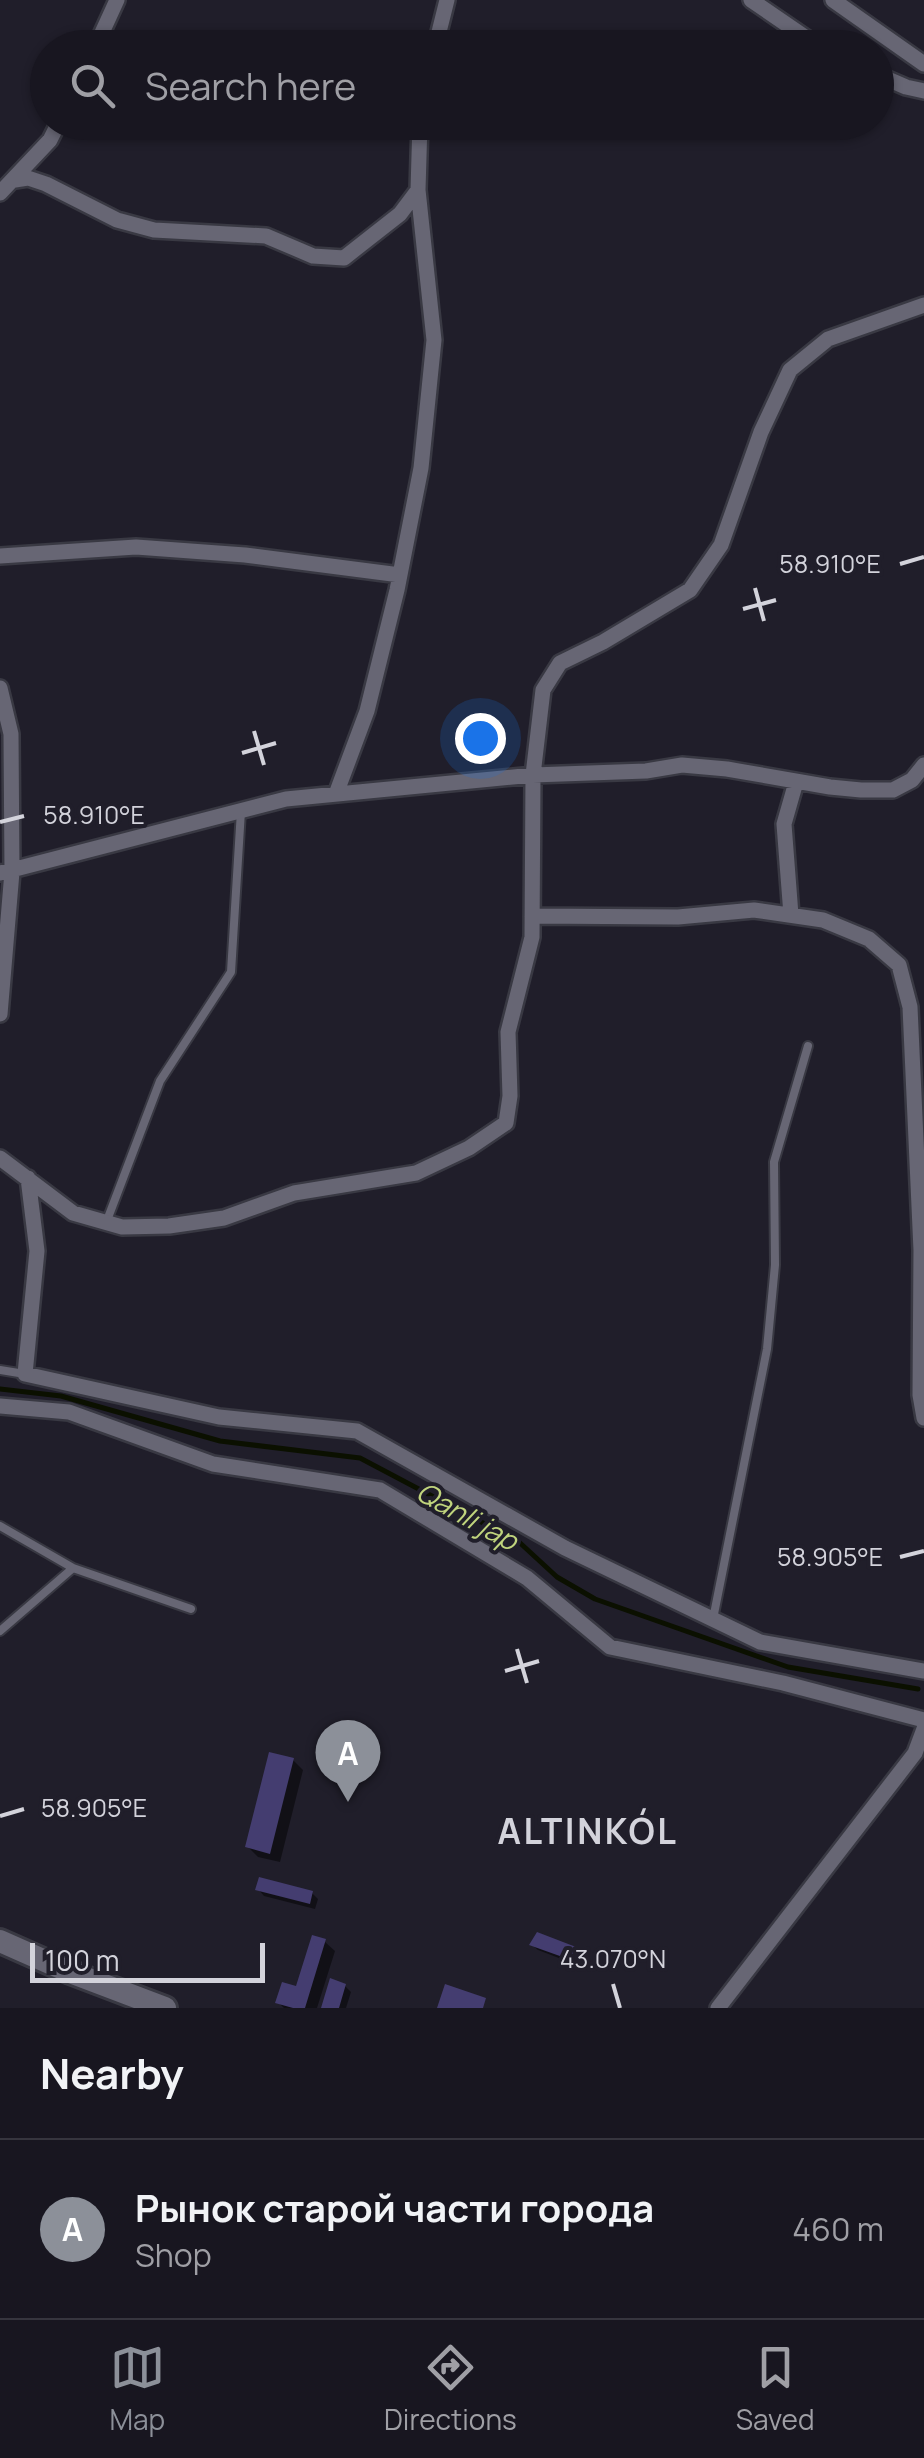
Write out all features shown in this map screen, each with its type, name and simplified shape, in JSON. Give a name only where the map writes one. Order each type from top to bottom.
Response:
[{"type":"main road","points":[[0,1942],[165,2008]]},
{"type":"street","points":[[104,30],[118,0]]},
{"type":"street","points":[[440,30],[447,0]]},
{"type":"street","points":[[751,0],[795,30]]},
{"type":"street","points":[[833,0],[876,30]]},
{"type":"street","points":[[894,43],[924,64]]},
{"type":"street","points":[[894,82],[924,91]]},
{"type":"street","points":[[0,193],[50,140]]},
{"type":"street","points":[[336,794],[367,711],[400,575],[420,468],[434,340],[418,190],[419,140]]},
{"type":"street","points":[[15,180],[28,178],[46,184],[117,220],[154,230],[266,236],[313,256],[344,258],[400,214],[418,190]]},
{"type":"street","points":[[0,1158],[73,1213],[122,1227],[169,1226],[224,1218],[294,1193],[416,1173],[469,1148],[506,1122],[510,1096],[508,1032],[532,937],[533,775],[543,690],[560,663],[690,590],[721,545],[761,432],[790,370],[828,339],[924,305]]},
{"type":"street","points":[[0,556],[136,547],[245,555],[400,575]]},
{"type":"street","points":[[0,688],[11,734],[0,1014]]},
{"type":"street","points":[[6,873],[286,799],[682,765],[861,790],[892,790],[912,780],[924,765]]},
{"type":"street","points":[[791,915],[784,824],[796,782]]},
{"type":"street","points":[[532,916],[678,917],[754,910],[823,920],[869,938],[899,965],[910,1007],[921,1250],[920,1395],[924,1418]]},
{"type":"street","points":[[28,1178],[37,1251],[25,1374],[219,1417],[358,1431],[565,1548],[760,1642],[924,1671]]},
{"type":"street","points":[[0,1406],[69,1412],[214,1464],[380,1490],[526,1578],[610,1647],[784,1682],[924,1720]]},
{"type":"street","points":[[718,2008],[915,1752],[924,1729]]},
{"type":"lane","points":[[106,1223],[160,1081],[231,972],[241,811]]},
{"type":"lane","points":[[713,1619],[766,1349],[775,1266],[774,1162],[808,1046]]},
{"type":"lane","points":[[0,1370],[25,1374]]},
{"type":"lane","points":[[0,1526],[73,1568],[190,1609]]},
{"type":"lane","points":[[0,1631],[73,1568]]},
{"type":"building","points":[[269,1752],[294,1758],[270,1854],[245,1847]]},
{"type":"building","points":[[259,1877],[313,1891],[310,1904],[255,1890]]},
{"type":"building","points":[[537,1932],[576,1947],[571,1960],[529,1945]]},
{"type":"building","points":[[312,1935],[326,1939],[305,2008],[275,2003],[282,1982],[296,1986]]},
{"type":"building","points":[[330,1978],[346,1984],[339,2008],[321,2008]]},
{"type":"building","points":[[445,1984],[486,1998],[483,2008],[437,2008]]},
{"type":"waterway","name":"Qanli jap","points":[[0,1389],[61,1396],[220,1441],[360,1458],[519,1542],[557,1577],[595,1599],[788,1667],[918,1689]]},
{"type":"place","name":"Рынок старой части города","points":[[348,1802]]},
{"type":"district","name":"ALTINKÓL","points":[[588,1832]]}]
